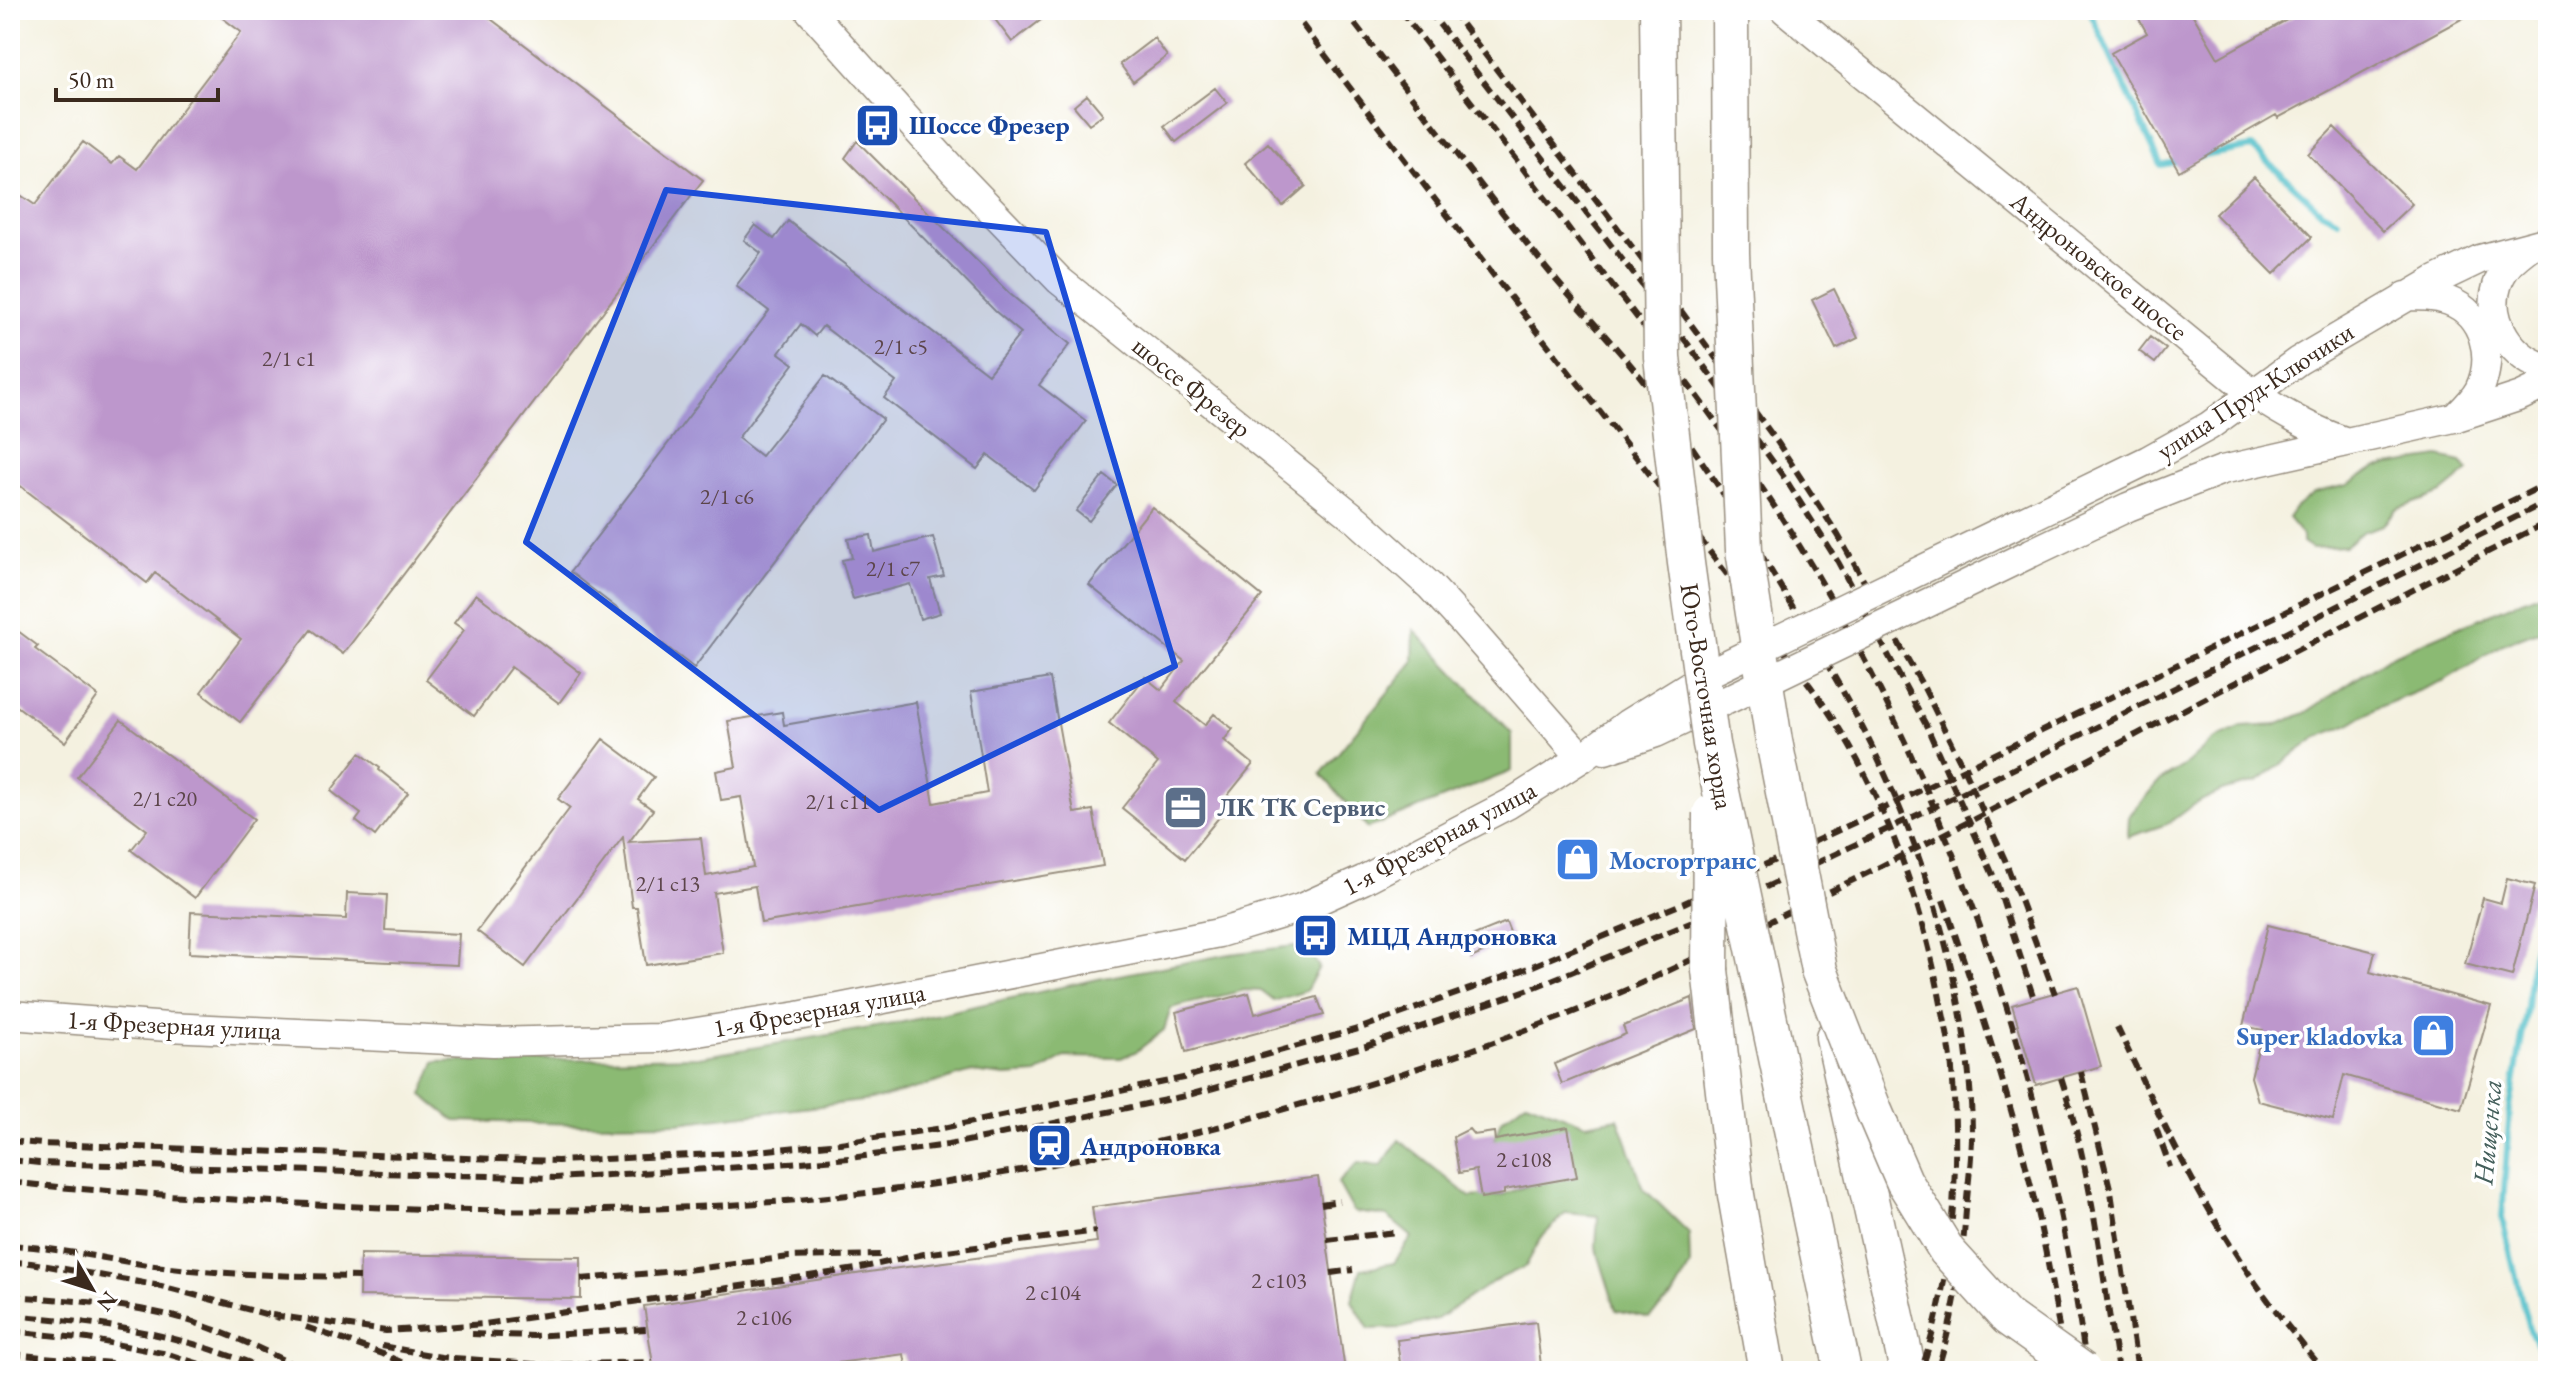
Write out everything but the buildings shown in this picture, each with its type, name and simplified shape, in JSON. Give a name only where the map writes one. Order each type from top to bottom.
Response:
[{"type":"main road","name":"Юго-Восточная хорда","points":[[1658,10],[1662,357],[1686,563],[1711,744],[1843,1371]]},
{"type":"main road","points":[[1730,10],[1731,253],[1744,550],[1774,741],[1819,970],[1908,1371]]},
{"type":"main road","points":[[1711,744],[1710,970],[1736,1195],[1767,1371]]},
{"type":"main road","points":[[1819,970],[1904,1181],[1947,1251],[2007,1317],[2083,1371]]},
{"type":"street","name":"шоссе Фрезер","points":[[809,10],[952,169],[1059,280],[1401,558],[1465,624],[1582,758]]},
{"type":"street","name":"Андроновское шоссе","points":[[1785,10],[2252,393],[2317,431],[2347,442]]},
{"type":"street","points":[[1819,10],[1861,72]]},
{"type":"street","name":"улица Пруд-Ключики","points":[[1711,672],[2148,460],[2209,426],[2298,361],[2405,296],[2480,259],[2540,243]]},
{"type":"street","name":"улица Пруд-Ключики","points":[[2540,243],[2515,257],[2503,272],[2496,287],[2494,307],[2499,326],[2510,345],[2524,359],[2548,368]]},
{"type":"street","points":[[2405,296],[2432,296],[2451,301],[2465,309],[2477,322],[2487,357],[2485,374],[2469,405],[2454,418]]},
{"type":"street","name":"улица Пруд-Ключики","points":[[1725,701],[2128,507],[2222,470],[2454,418],[2521,396],[2548,383]]},
{"type":"street","name":"1-я Фрезерная улица","points":[[10,1015],[168,1027],[493,1042],[659,1038],[798,1016],[1188,939],[1301,908],[1376,873],[1509,804],[1582,758],[1627,724],[1711,672]]},
{"type":"street","name":"1-я Фрезерная улица","points":[[1582,758],[1656,733],[1725,701]]},
{"type":"highlighted area","points":[[666,190],[1046,232],[1175,666],[879,810],[526,542]]},
{"type":"green space","points":[[2439,457],[2461,462],[2469,471],[2442,493],[2397,509],[2383,525],[2362,532],[2345,546],[2312,548],[2303,542],[2303,536],[2288,518],[2314,493],[2348,485],[2376,467]]},
{"type":"green space","points":[[2548,589],[2548,627],[2503,644],[2445,680],[2379,707],[2316,738],[2257,782],[2224,790],[2194,804],[2167,824],[2128,837],[2129,816],[2159,781],[2188,763],[2213,740],[2242,727],[2276,725],[2305,713],[2389,657]]},
{"type":"green space","points":[[1414,630],[1512,734],[1512,771],[1368,828],[1321,774],[1413,662]]},
{"type":"green space","points":[[1294,946],[1310,953],[1319,967],[1306,991],[1274,1001],[1261,991],[1245,990],[1171,1008],[1164,1030],[1137,1051],[1121,1058],[1065,1057],[1037,1074],[1005,1076],[972,1072],[879,1099],[678,1123],[455,1121],[422,1095],[435,1062],[699,1057],[894,1024],[1098,979],[1230,954]]},
{"type":"green space","points":[[1526,1101],[1586,1124],[1618,1118],[1644,1189],[1689,1233],[1690,1266],[1673,1296],[1649,1318],[1616,1310],[1596,1247],[1598,1216],[1566,1213],[1541,1238],[1526,1266],[1494,1281],[1437,1319],[1402,1328],[1369,1329],[1352,1301],[1361,1269],[1394,1263],[1412,1237],[1387,1216],[1354,1212],[1338,1183],[1358,1163],[1381,1166],[1399,1140],[1470,1197],[1502,1195],[1532,1184],[1491,1150],[1501,1120]]},
{"type":"waterway","name":"Нищенка","points":[[2089,10],[2161,165],[2179,161]]},
{"type":"waterway","name":"Нищенка","points":[[2198,157],[2252,147],[2322,212],[2338,220]]},
{"type":"waterway","name":"Нищенка","points":[[2548,896],[2532,955],[2527,1007],[2510,1108],[2502,1219],[2528,1326],[2548,1368]]},
{"type":"railway","points":[[1291,10],[1806,680],[1837,725],[1873,791],[1902,860],[1925,931],[1951,1059],[1955,1137],[1952,1217],[1941,1296],[1921,1371]]},
{"type":"railway","points":[[1344,10],[1546,268],[1663,405],[1735,512],[1833,675],[1867,736],[1897,800],[1931,892],[1944,940],[1956,988],[1970,1085],[1972,1142],[1962,1251],[1953,1311],[1937,1371]]},
{"type":"railway","points":[[1400,10],[1727,438],[1766,494],[1827,593],[1883,696],[1932,804],[1976,914],[2013,1027],[2044,1141],[2068,1256],[2087,1371]]},
{"type":"railway","points":[[1428,10],[1688,344],[1786,480],[1838,562],[1926,725],[1997,884],[2034,999]]},
{"type":"railway","points":[[1451,10],[1679,308],[1778,443],[1838,535],[1925,690],[1960,761],[2005,860],[2055,994]]},
{"type":"railway","points":[[10,1141],[558,1161],[736,1153],[840,1143],[943,1128],[1183,1078],[1358,1029],[1523,970],[1684,903],[2548,483]]},
{"type":"railway","points":[[10,1160],[555,1178],[850,1158],[948,1145],[1185,1096],[1366,1046],[1530,989],[1695,921],[2005,773],[2548,501]]},
{"type":"railway","points":[[10,1182],[292,1203],[453,1210],[696,1207],[777,1202],[946,1182],[1034,1168],[1208,1129],[1380,1081],[1548,1022],[1660,975],[1930,842],[2548,522]]},
{"type":"railway","points":[[1943,900],[2017,1132],[2045,1250],[2065,1371]]},
{"type":"railway","points":[[2117,1027],[2177,1151],[2227,1240],[2324,1371]]},
{"type":"railway","points":[[2081,1072],[2111,1192],[2138,1371]]},
{"type":"railway","points":[[2061,1078],[2081,1150],[2118,1371]]},
{"type":"railway","points":[[2156,1128],[2170,1167]]},
{"type":"railway","points":[[1321,1204],[1339,1201]]},
{"type":"railway","points":[[272,1315],[386,1331],[485,1324],[856,1269],[924,1254],[1096,1231]]},
{"type":"railway","points":[[1327,1240],[1396,1232]]},
{"type":"railway","points":[[10,1245],[187,1270],[360,1277]]},
{"type":"railway","points":[[581,1279],[789,1257],[884,1255]]},
{"type":"railway","points":[[10,1262],[161,1286],[280,1318]]},
{"type":"railway","points":[[1331,1273],[1353,1270]]},
{"type":"railway","points":[[10,1296],[117,1306],[180,1318],[244,1342],[305,1371]]},
{"type":"railway","points":[[10,1315],[86,1323],[160,1336],[210,1349],[267,1371]]},
{"type":"railway","points":[[306,1327],[421,1371]]},
{"type":"railway","points":[[472,1334],[533,1336],[647,1329]]},
{"type":"railway","points":[[10,1331],[88,1339],[168,1354],[222,1371]]},
{"type":"railway","points":[[382,1346],[441,1357],[545,1365],[652,1362]]},
{"type":"railway","points":[[10,1354],[133,1365],[154,1371]]},
{"type":"railway","points":[[1748,1371],[1751,1364]]},
{"type":"place","name":"Шоссе Фрезер","points":[[878,125]]},
{"type":"place","name":"ЛК ТК Сервис","points":[[1186,807]]},
{"type":"place","name":"Мосгортранс","points":[[1578,860]]},
{"type":"place","name":"МЦД Андроновка","points":[[1316,936]]},
{"type":"place","name":"Super kladovka","points":[[2434,1036]]},
{"type":"place","name":"Андроновка","points":[[1049,1146]]}]
